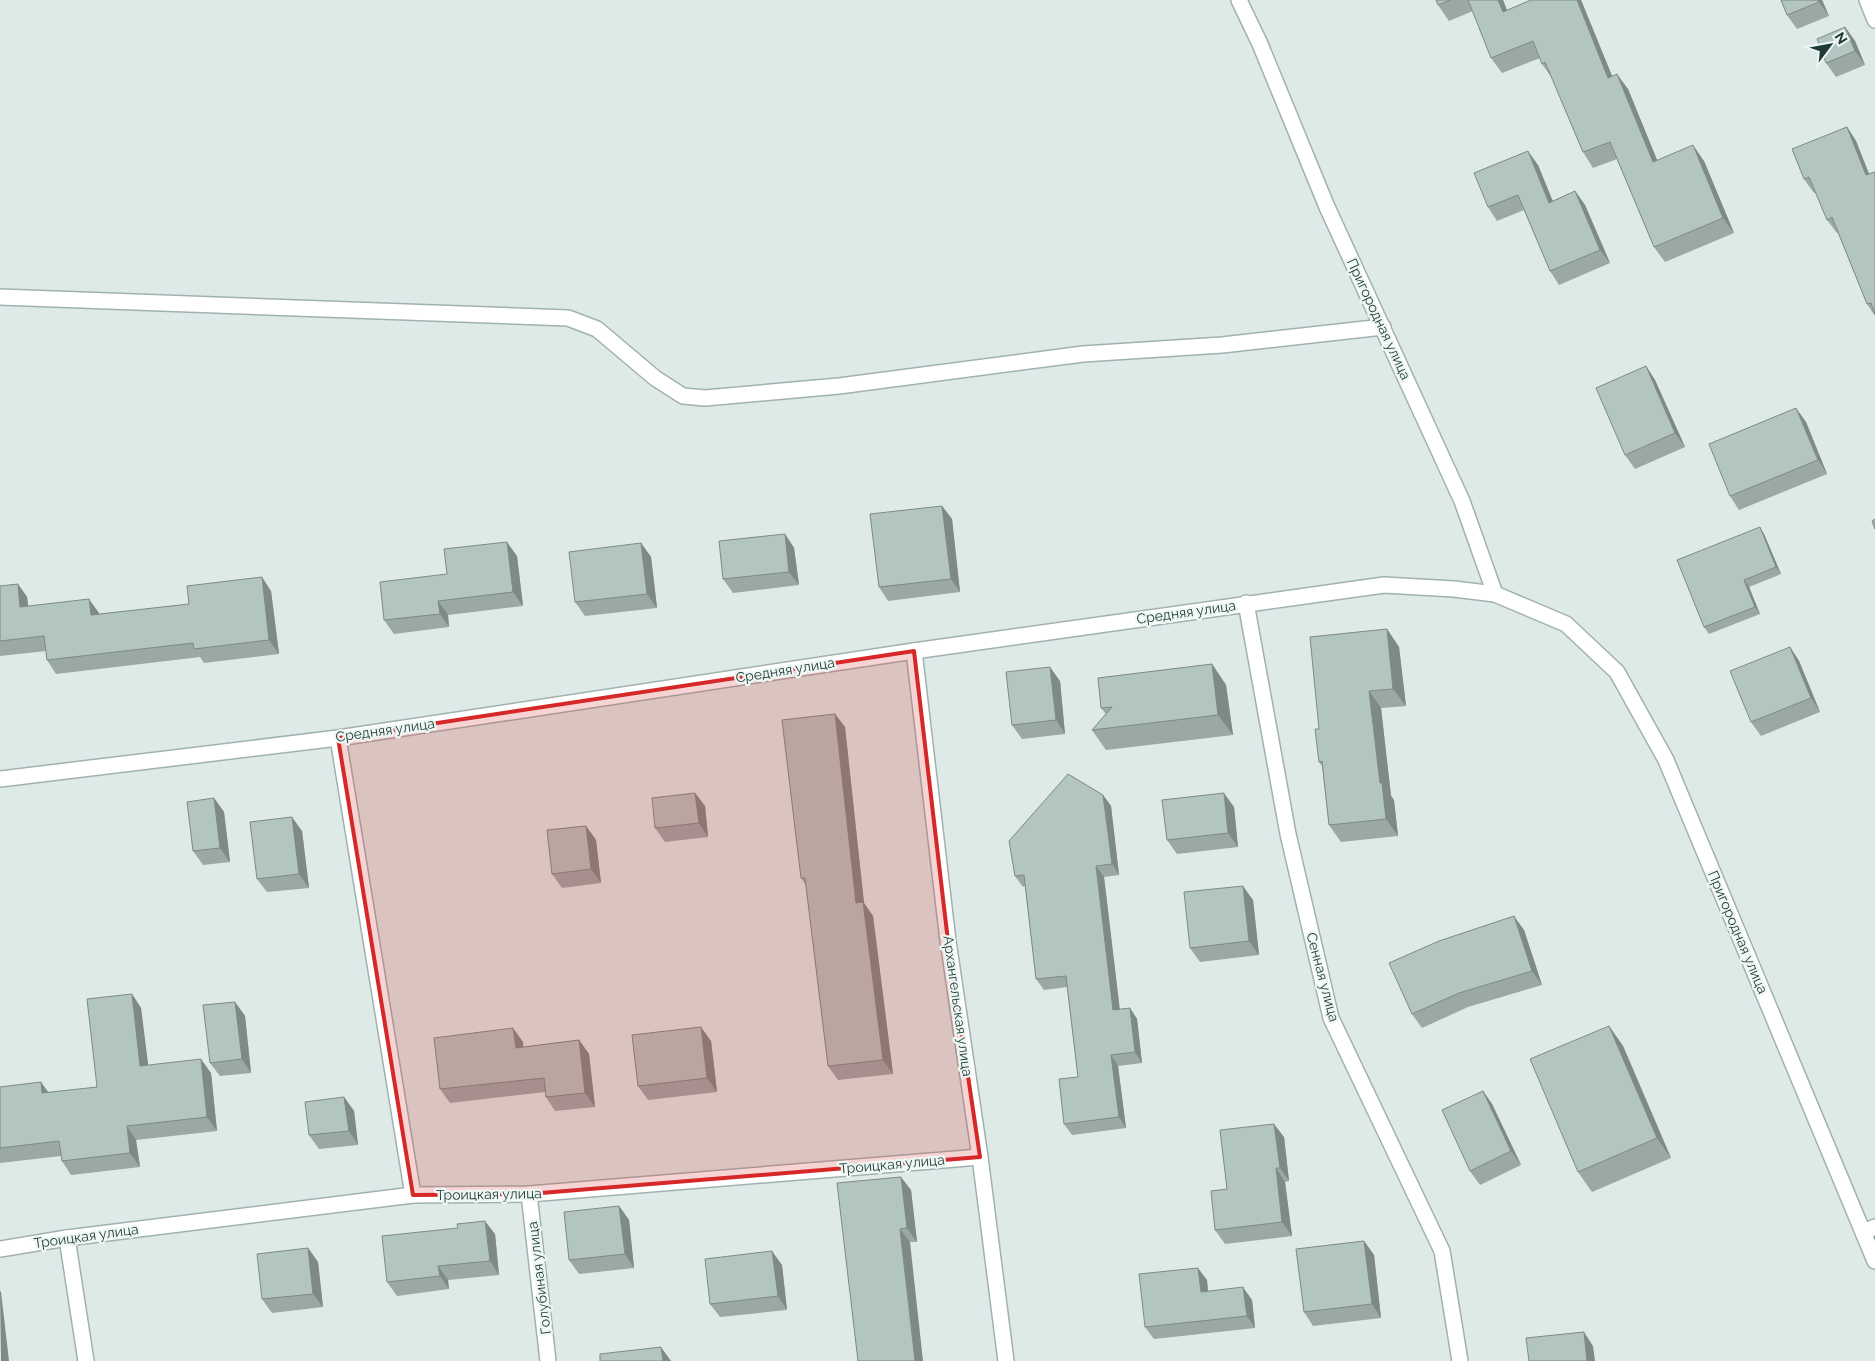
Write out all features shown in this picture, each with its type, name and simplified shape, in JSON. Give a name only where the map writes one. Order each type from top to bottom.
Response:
[{"type":"street","name":"Пригородная улица","points":[[1239,0],[1260,44],[1328,207],[1462,500],[1495,594]]},
{"type":"street","points":[[1867,0],[1875,20]]},
{"type":"street","points":[[0,297],[568,318],[597,329],[655,378],[683,396],[704,398],[839,386],[1083,354],[1222,345],[1383,328]]},
{"type":"street","name":"Средняя улица","points":[[0,780],[338,738],[914,651],[1384,585],[1454,589],[1495,594],[1566,624]]},
{"type":"street","name":"Сенная улица","points":[[1246,603],[1288,834],[1332,1018],[1442,1251],[1460,1361]]},
{"type":"street","name":"Пригородная улица","points":[[1566,624],[1617,672],[1666,760],[1869,1229],[1875,1261]]},
{"type":"street","name":"Архангельская улица","points":[[914,651],[948,941],[980,1157],[1006,1361]]},
{"type":"street","points":[[338,738],[413,1195]]},
{"type":"street","name":"Троицкая улица","points":[[0,1250],[67,1238],[413,1195],[529,1194],[980,1157]]},
{"type":"street","name":"Голубиная улица","points":[[529,1194],[548,1361]]},
{"type":"street","points":[[67,1238],[86,1361]]},
{"type":"highlighted area","points":[[914,651],[948,941],[980,1157],[529,1194],[413,1195],[338,738]]},
{"type":"building","points":[[1436,0],[1451,0],[1438,5]]},
{"type":"building","points":[[1468,0],[1498,0],[1503,12],[1531,0],[1577,0],[1608,78],[1617,74],[1653,162],[1693,145],[1723,218],[1654,247],[1610,142],[1583,152],[1545,62],[1542,64],[1533,41],[1491,58]]},
{"type":"building","points":[[1781,0],[1818,0],[1819,2],[1787,15]]},
{"type":"building","points":[[1845,27],[1855,51],[1826,63],[1817,39]]},
{"type":"building","points":[[1847,127],[1866,175],[1875,173],[1875,314],[1871,303],[1867,304],[1832,217],[1827,220],[1809,177],[1804,179],[1792,149]]},
{"type":"building","points":[[1528,151],[1549,203],[1575,191],[1600,250],[1550,271],[1518,195],[1488,207],[1474,173]]},
{"type":"building","points":[[1646,366],[1675,433],[1625,455],[1596,388]]},
{"type":"building","points":[[1796,408],[1818,460],[1730,496],[1709,444]]},
{"type":"building","points":[[942,506],[951,579],[879,587],[870,514]]},
{"type":"building","points":[[1760,527],[1776,567],[1744,580],[1755,607],[1704,627],[1677,560]]},
{"type":"building","points":[[785,534],[789,572],[723,579],[719,541]]},
{"type":"building","points":[[507,542],[513,592],[438,601],[440,614],[384,620],[380,582],[447,574],[444,549]]},
{"type":"building","points":[[641,543],[647,594],[575,602],[569,552]]},
{"type":"building","points":[[262,577],[269,640],[194,649],[193,643],[47,660],[44,636],[0,641],[0,586],[18,584],[20,607],[89,599],[91,615],[189,604],[187,586]]},
{"type":"building","points":[[1387,629],[1393,689],[1369,691],[1386,819],[1329,825],[1322,761],[1319,762],[1315,729],[1319,729],[1310,637]]},
{"type":"building","points":[[1790,647],[1811,698],[1751,722],[1730,671]]},
{"type":"building","points":[[1212,664],[1218,715],[1092,730],[1112,707],[1101,708],[1098,678]]},
{"type":"building","points":[[1050,667],[1056,720],[1012,725],[1006,672]]},
{"type":"building","points":[[835,714],[856,903],[863,902],[883,1060],[828,1066],[805,878],[801,878],[782,720]]},
{"type":"building","points":[[1068,774],[1103,795],[1112,864],[1096,866],[1113,1010],[1130,1008],[1135,1052],[1111,1055],[1119,1117],[1064,1124],[1059,1079],[1078,1077],[1066,976],[1036,979],[1024,875],[1015,876],[1009,841]]},
{"type":"building","points":[[695,793],[699,823],[655,828],[652,798]]},
{"type":"building","points":[[1224,793],[1228,833],[1167,840],[1162,800]]},
{"type":"building","points":[[214,798],[220,848],[193,851],[187,802]]},
{"type":"building","points":[[292,817],[299,874],[257,879],[250,822]]},
{"type":"building","points":[[586,826],[591,869],[552,874],[547,830]]},
{"type":"building","points":[[1243,886],[1249,941],[1190,948],[1184,892]]},
{"type":"building","points":[[1514,916],[1532,971],[1459,993],[1412,1014],[1389,963],[1439,941]]},
{"type":"building","points":[[132,994],[140,1066],[201,1059],[207,1117],[127,1126],[130,1153],[62,1161],[59,1141],[0,1148],[0,1087],[41,1082],[42,1093],[97,1087],[87,999]]},
{"type":"building","points":[[235,1002],[242,1059],[210,1063],[203,1005]]},
{"type":"building","points":[[1609,1026],[1657,1138],[1578,1172],[1530,1059]]},
{"type":"building","points":[[701,1027],[707,1078],[638,1086],[632,1035]]},
{"type":"building","points":[[513,1028],[516,1048],[579,1040],[585,1093],[546,1097],[544,1078],[440,1089],[434,1038]]},
{"type":"building","points":[[1483,1091],[1511,1151],[1470,1171],[1442,1110]]},
{"type":"building","points":[[344,1097],[349,1131],[309,1135],[305,1102]]},
{"type":"building","points":[[1274,1124],[1280,1168],[1276,1168],[1282,1222],[1215,1230],[1211,1191],[1227,1189],[1220,1130]]},
{"type":"building","points":[[901,1177],[907,1228],[900,1229],[915,1361],[858,1361],[837,1183]]},
{"type":"building","points":[[619,1206],[625,1254],[569,1260],[564,1212]]},
{"type":"building","points":[[485,1221],[490,1261],[438,1266],[440,1276],[387,1282],[382,1236],[458,1228],[457,1224]]},
{"type":"building","points":[[1364,1241],[1372,1304],[1304,1312],[1296,1249]]},
{"type":"building","points":[[308,1248],[313,1294],[262,1299],[257,1254]]},
{"type":"building","points":[[772,1251],[778,1296],[710,1304],[705,1259]]},
{"type":"building","points":[[1198,1268],[1201,1292],[1243,1287],[1247,1316],[1145,1327],[1139,1274]]},
{"type":"building","points":[[1584,1332],[1587,1361],[1529,1361],[1526,1338]]},
{"type":"building","points":[[661,1347],[663,1361],[600,1361],[600,1354]]}]
